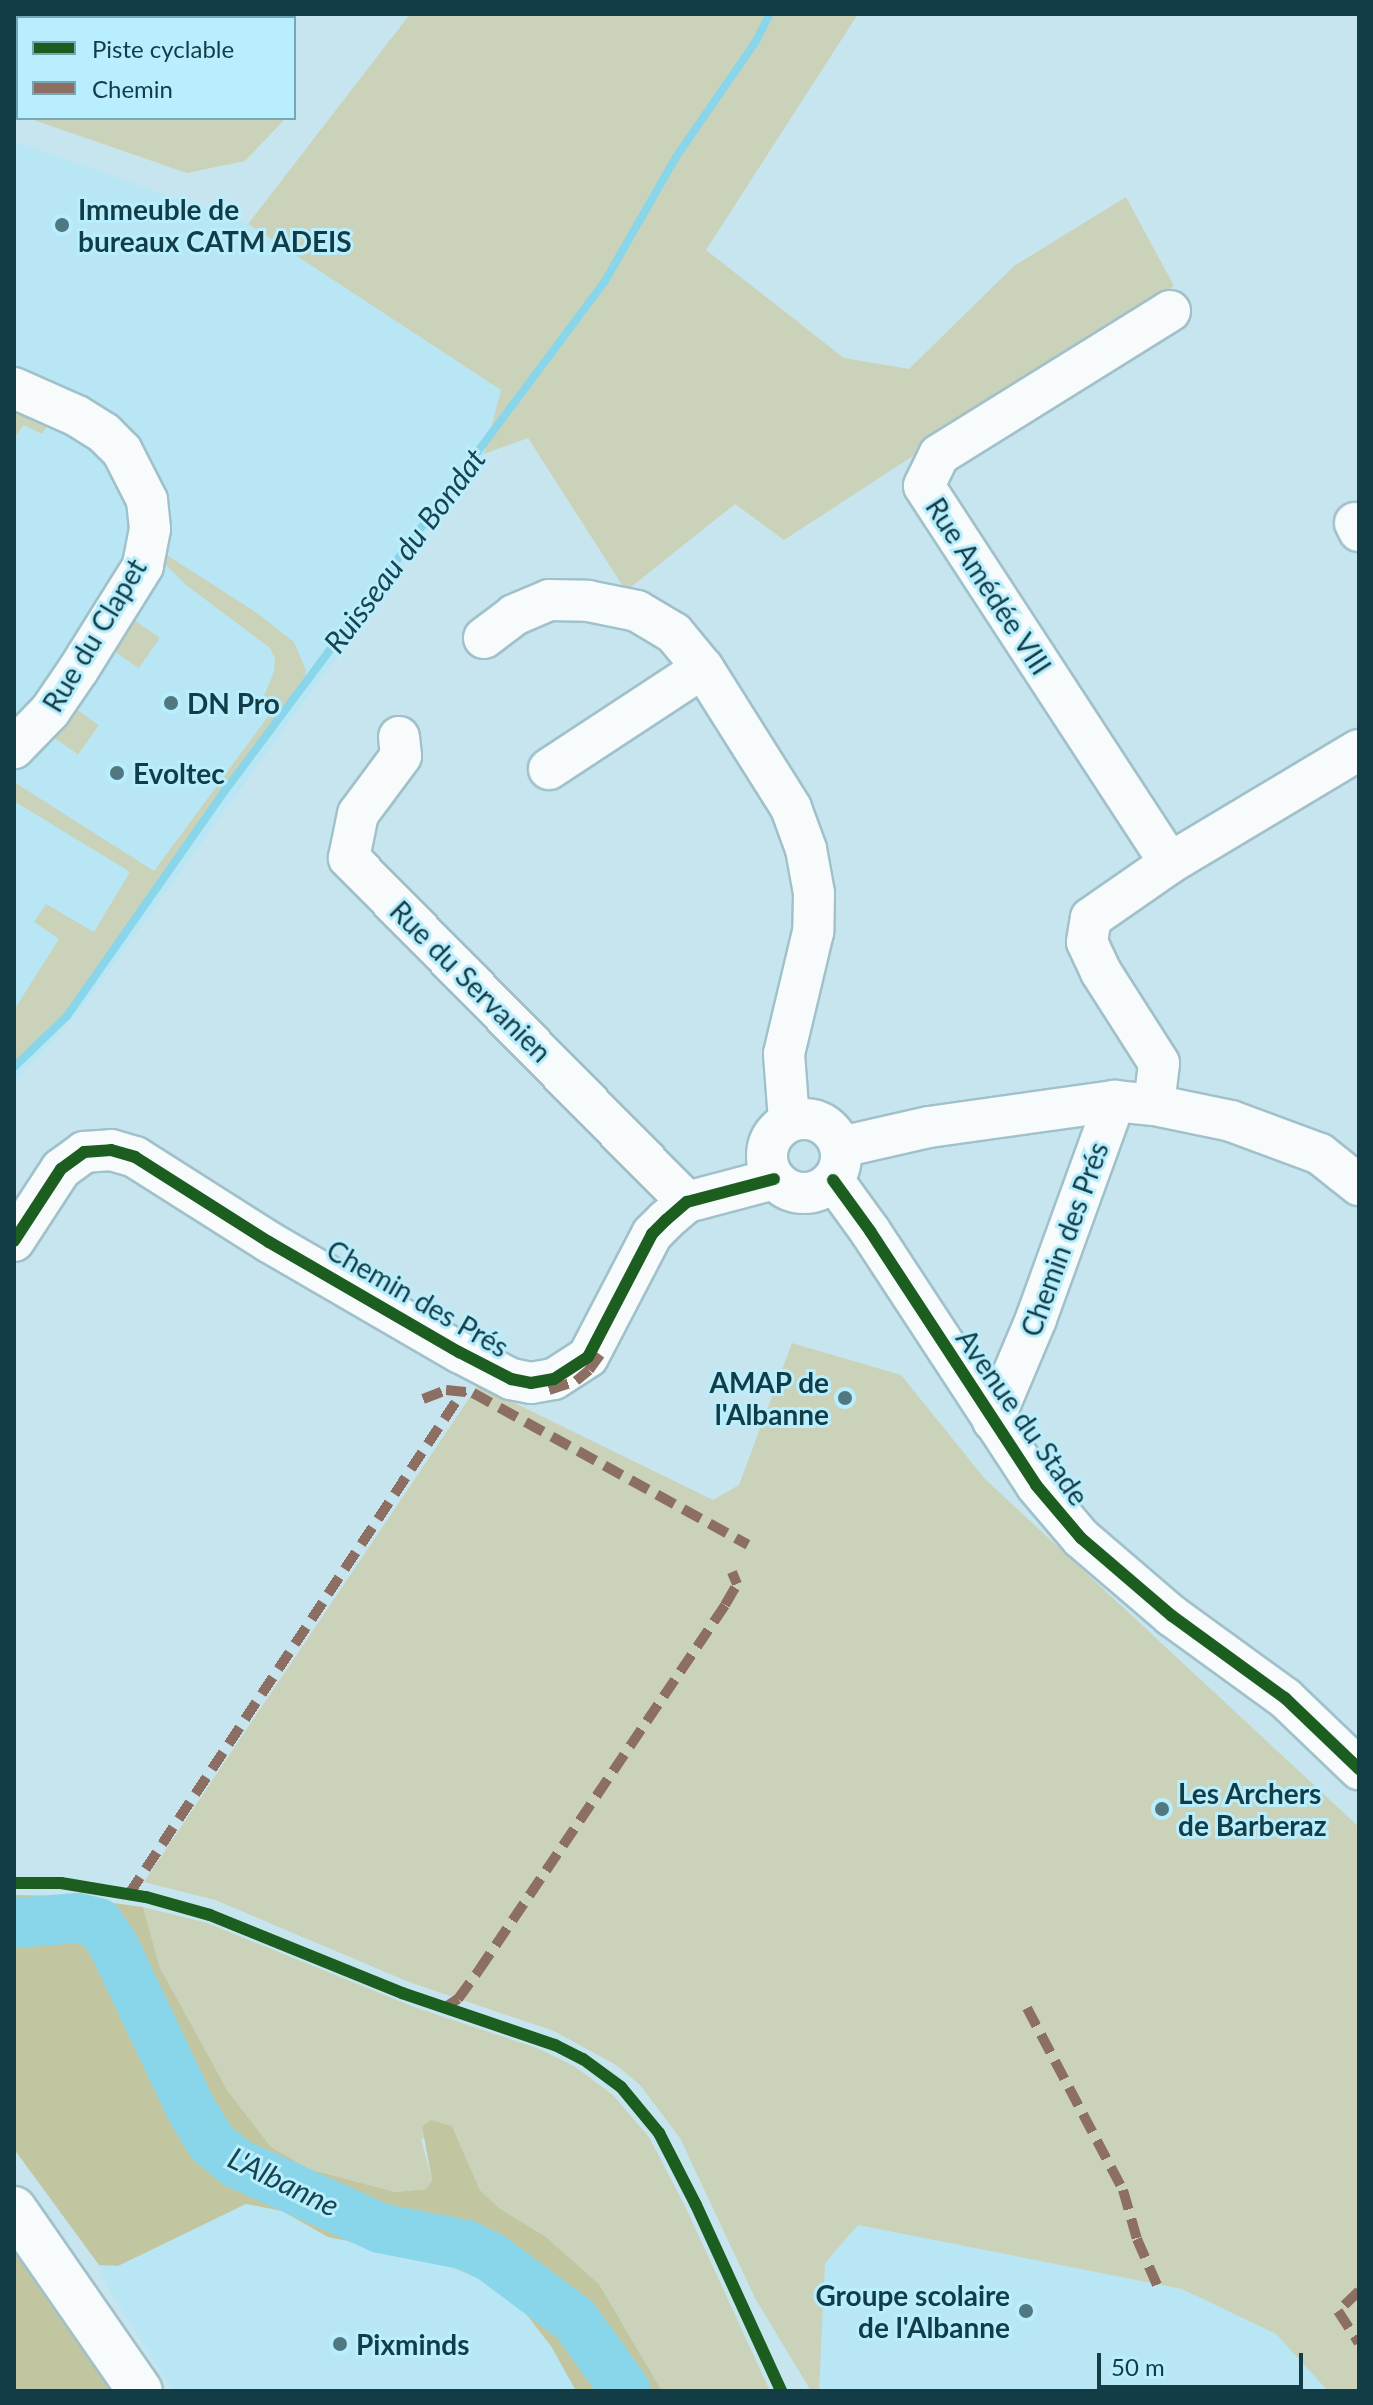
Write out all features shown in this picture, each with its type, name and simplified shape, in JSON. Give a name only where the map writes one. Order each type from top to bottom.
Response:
[{"type":"main road","points":[[14,2209],[140,2391]]},
{"type":"street","name":"Rue Amédée VIII","points":[[1170,311],[939,455],[924,486],[1170,863]]},
{"type":"street","name":"Rue du Clapet","points":[[14,388],[104,433],[136,472],[147,500],[150,529],[143,566],[50,711],[14,748]]},
{"type":"street","points":[[484,638],[514,615],[549,600],[588,601],[637,611],[674,633],[703,668],[791,808],[806,849],[814,893],[813,932],[784,1054],[789,1121]]},
{"type":"street","points":[[549,769],[703,668]]},
{"type":"street","name":"Rue du Servanien","points":[[399,737],[401,756],[358,814],[349,858],[687,1202]]},
{"type":"street","points":[[1154,1105],[1159,1063],[1087,942],[1091,918],[1170,863],[1359,750]]},
{"type":"street","name":"Chemin des Prés","points":[[993,1421],[1036,1319],[1115,1101]]},
{"type":"street","name":"Chemin des Prés","points":[[837,1164],[929,1127],[1115,1101],[1154,1105],[1231,1121],[1279,1137],[1320,1154],[1359,1185]]},
{"type":"street","points":[[810,1118],[830,1128],[837,1164],[823,1188],[798,1192],[774,1179],[767,1155],[770,1141],[789,1121],[810,1118]]},
{"type":"street","name":"Chemin des Prés","points":[[14,1241],[61,1169],[84,1152],[111,1150],[135,1157],[269,1242],[459,1352],[511,1379],[531,1383],[554,1379],[588,1357],[652,1234],[687,1202]]},
{"type":"street","name":"Avenue du Stade","points":[[837,1164],[870,1231],[993,1421],[1036,1485],[1081,1538],[1172,1616],[1285,1698],[1359,1769]]},
{"type":"street","points":[[687,1202],[731,1193],[774,1179]]},
{"type":"shaded area","points":[[14,141],[248,224],[501,390],[484,454],[78,1013],[14,1082]]},
{"type":"shaded area","points":[[246,2204],[282,2211],[328,2237],[427,2257],[493,2284],[522,2311],[551,2346],[576,2391],[173,2391],[107,2286],[99,2265],[118,2266]]},
{"type":"shaded area","name":"Groupe scolaire de l'Albanne","points":[[858,2225],[1182,2289],[1276,2334],[1328,2391],[819,2391],[825,2263]]},
{"type":"green space","points":[[14,14],[248,16],[16,16],[14,113]]},
{"type":"green space","points":[[410,14],[858,14],[706,250],[844,358],[909,369],[1014,266],[1126,197],[1174,286],[784,540],[735,504],[626,591],[528,438],[484,454],[501,390],[248,224]]},
{"type":"green space","points":[[34,120],[284,120],[245,161],[187,173]]},
{"type":"green space","points":[[14,399],[53,417],[42,434],[23,425],[14,439]]},
{"type":"green space","points":[[53,417],[65,418],[93,434],[106,445],[112,462],[95,452],[100,443]]},
{"type":"green space","points":[[159,550],[257,613],[294,642],[306,670],[303,687],[67,1016],[14,1069],[14,1010],[59,939],[34,922],[46,904],[94,932],[130,872],[14,801],[14,782],[154,871],[275,707],[263,698],[274,672],[275,659],[270,648],[186,585],[157,556]]},
{"type":"green space","points":[[127,615],[160,638],[139,668],[106,645]]},
{"type":"green space","points":[[66,702],[99,725],[78,754],[45,731]]},
{"type":"green space","points":[[792,1343],[901,1375],[985,1479],[1359,1827],[1359,2391],[1328,2391],[1276,2334],[1182,2289],[858,2225],[825,2263],[819,2391],[811,2391],[755,2298],[680,2138],[640,2085],[616,2065],[554,2031],[409,1982],[215,1900],[144,1882],[478,1385],[713,1500],[739,1485]]},
{"type":"green space","points":[[14,1895],[63,1896],[143,1907],[160,1968],[227,2090],[271,2147],[309,2169],[395,2192],[426,2189],[432,2180],[422,2126],[431,2120],[452,2126],[480,2190],[499,2208],[546,2237],[599,2284],[662,2391],[576,2391],[551,2346],[526,2314],[493,2284],[427,2257],[328,2237],[282,2211],[246,2204],[118,2266],[99,2265],[14,2149]]},
{"type":"green space","points":[[143,1907],[207,1923],[414,2007],[537,2048],[574,2066],[613,2095],[649,2137],[686,2208],[770,2391],[662,2391],[599,2284],[546,2237],[499,2208],[480,2190],[452,2126],[421,2139],[432,2180],[426,2189],[395,2192],[309,2169],[271,2147],[227,2090],[186,2021],[160,1968]]},
{"type":"green space","points":[[14,2246],[118,2391],[14,2391]]},
{"type":"waterway","name":"Ruisseau du Bondat","points":[[14,1067],[67,1016],[221,796],[605,281],[676,157],[756,41],[770,14]]},
{"type":"waterway","name":"L'Albanne","points":[[14,1923],[78,1918],[98,1923],[114,1946],[190,2107],[211,2142],[236,2163],[380,2228],[466,2245],[491,2257],[575,2320],[626,2391]]},
{"type":"marked path","points":[[549,1390],[576,1381],[600,1355]]},
{"type":"marked path","points":[[423,1399],[446,1390],[473,1393],[748,1545]]},
{"type":"marked path","points":[[129,1894],[463,1391]]},
{"type":"marked path","points":[[444,2008],[458,1999],[479,1970],[725,1605],[737,1584],[732,1572]]},
{"type":"marked path","points":[[1027,2008],[1123,2190],[1137,2239],[1160,2292]]},
{"type":"marked path","points":[[1359,2291],[1338,2311],[1359,2343]]},
{"type":"cycle path","points":[[14,1241],[61,1169],[84,1152],[111,1150],[135,1157],[269,1242],[459,1352],[511,1379],[531,1383],[554,1379],[588,1357],[652,1234],[687,1202],[774,1179]]},
{"type":"cycle path","points":[[833,1180],[870,1231],[1036,1485],[1081,1538],[1172,1616],[1285,1698],[1359,1769]]},
{"type":"cycle path","points":[[14,1883],[61,1883],[146,1897],[210,1915],[402,1993],[555,2045],[583,2059],[621,2087],[659,2133],[696,2205],[781,2391]]},
{"type":"place","name":"Immeuble de bureaux CATM ADEIS","points":[[62,225]]},
{"type":"place","name":"DN Pro","points":[[171,703]]},
{"type":"place","name":"Evoltec","points":[[117,773]]},
{"type":"place","name":"AMAP de l'Albanne","points":[[845,1398]]},
{"type":"place","name":"Les Archers de Barberaz","points":[[1162,1809]]},
{"type":"place","name":"Groupe scolaire de l'Albanne","points":[[1026,2311]]},
{"type":"place","name":"Pixminds","points":[[340,2344]]}]
